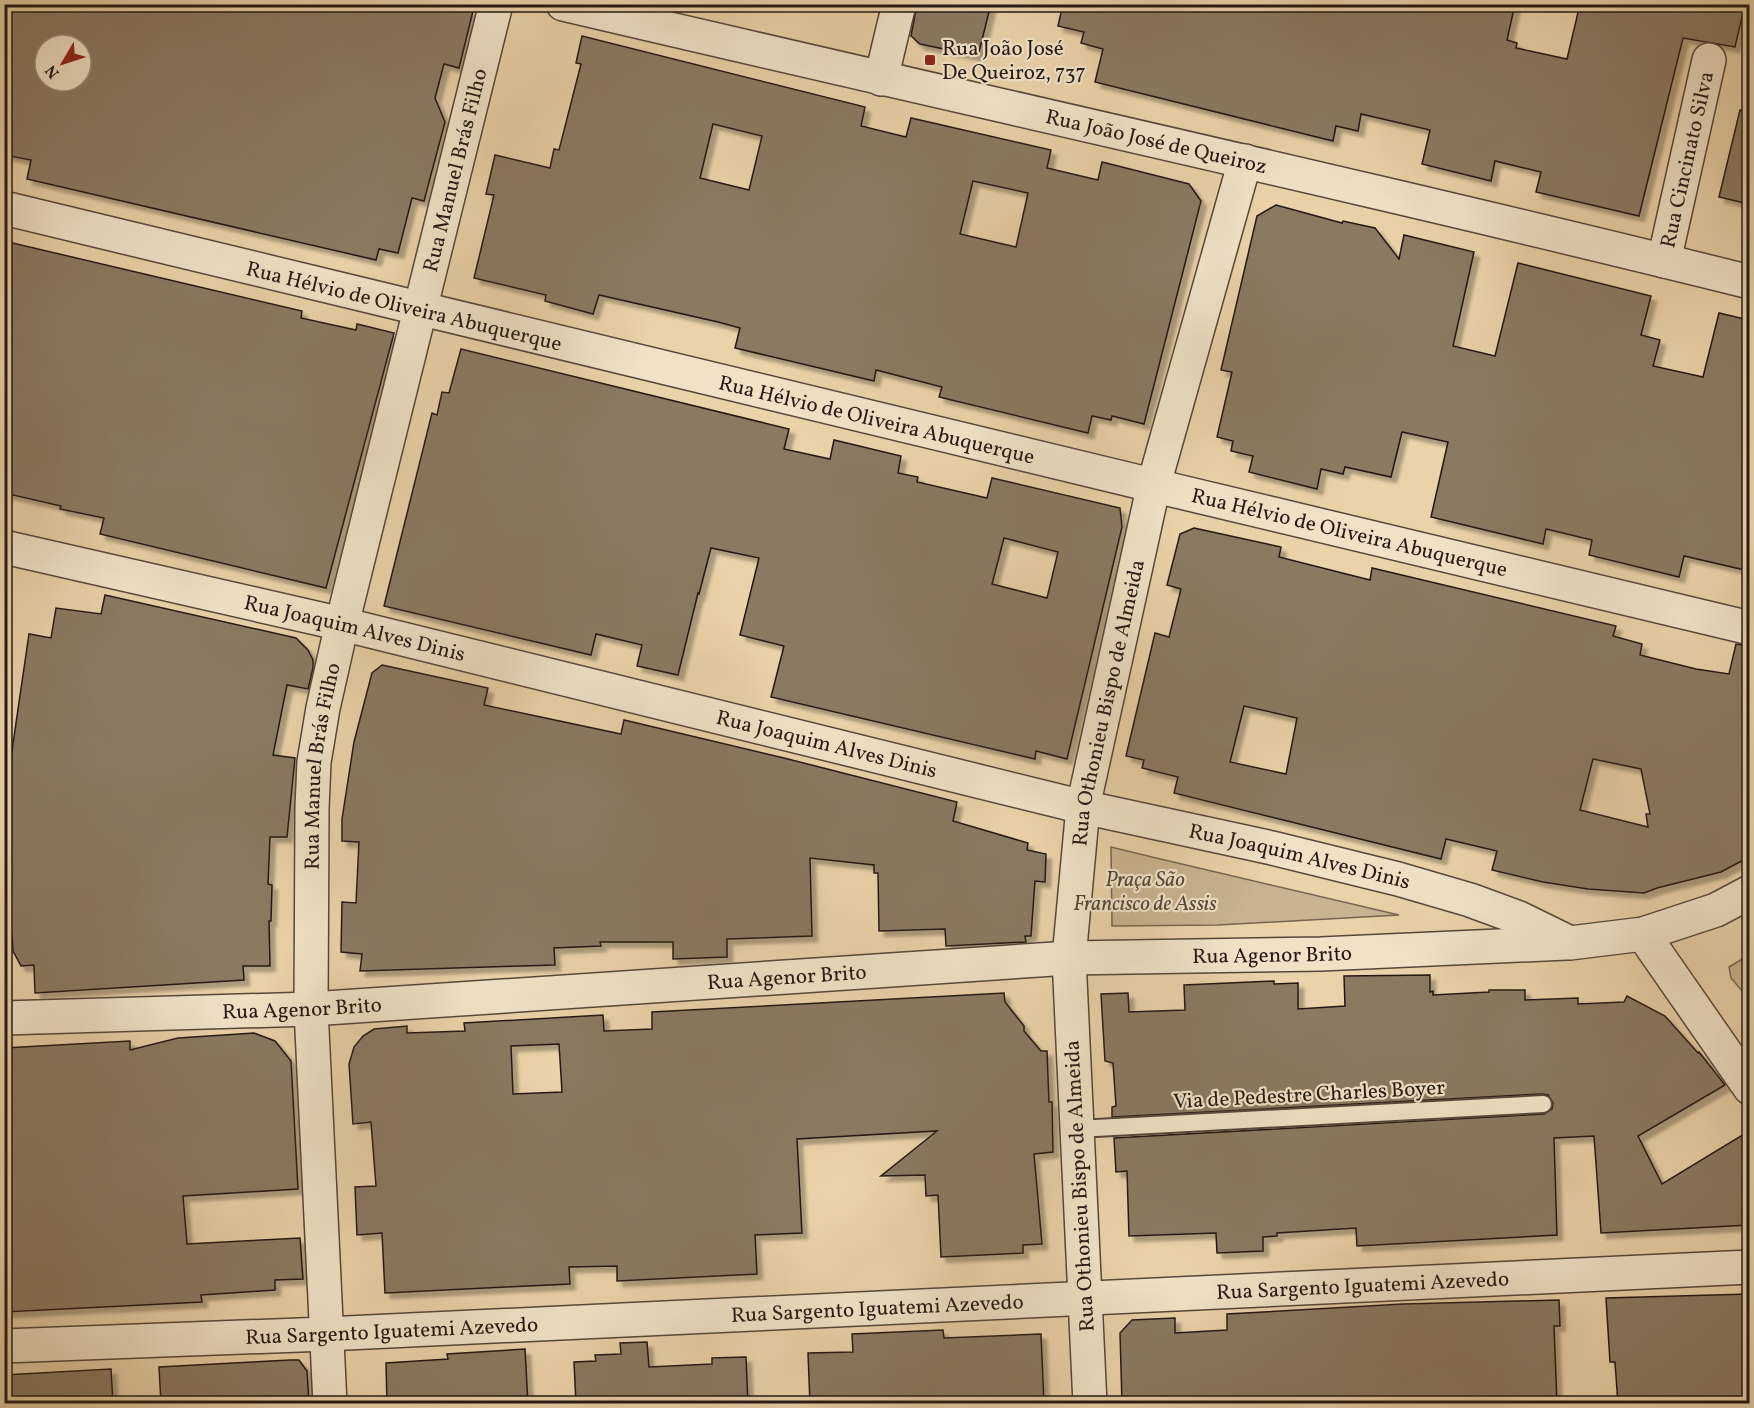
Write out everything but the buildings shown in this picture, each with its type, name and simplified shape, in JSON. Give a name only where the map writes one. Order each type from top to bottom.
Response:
[{"type":"street","name":"Rua Manuel Brás Filho","points":[[330,1404],[311,1009],[314,762],[323,708],[342,624],[496,4]]},
{"type":"street","name":"Rua João José de Queiroz","points":[[563,4],[1245,161],[1749,282]]},
{"type":"street","points":[[881,79],[899,4]]},
{"type":"street","name":"Rua Cincinato Silva","points":[[1664,261],[1709,60]]},
{"type":"street","name":"Rua Othonieu Bispo de Almeida","points":[[1090,1404],[1083,1299],[1069,958],[1083,807],[1154,484],[1245,161]]},
{"type":"street","name":"Rua Hélvio de Oliveira Abuquerque","points":[[4,208],[420,311],[1154,484],[1749,628]]},
{"type":"street","name":"Rua Joaquim Alves Dinis","points":[[5,552],[342,624],[1083,807],[1272,848],[1398,879],[1470,900],[1519,918],[1570,943]]},
{"type":"street","points":[[1570,943],[1643,934],[1716,910],[1749,892]]},
{"type":"street","points":[[1643,934],[1749,1088]]},
{"type":"street","name":"Rua Agenor Brito","points":[[4,1018],[311,1009],[1069,958],[1321,954],[1570,943]]},
{"type":"street","name":"Rua Sargento Iguatemi Azevedo","points":[[4,1346],[326,1334],[1749,1267]]},
{"type":"lane","name":"Via de Pedestre Charles Boyer","points":[[1077,1129],[1543,1104]]},
{"type":"green space","name":"Praça São Francisco de Assis","points":[[1111,847],[1399,915],[1218,925],[1112,926]]},
{"type":"green space","points":[[1749,955],[1749,999],[1731,978],[1729,967]]},
{"type":"place","name":"Rua João José De Queiroz, 737","points":[[930,60]]}]
